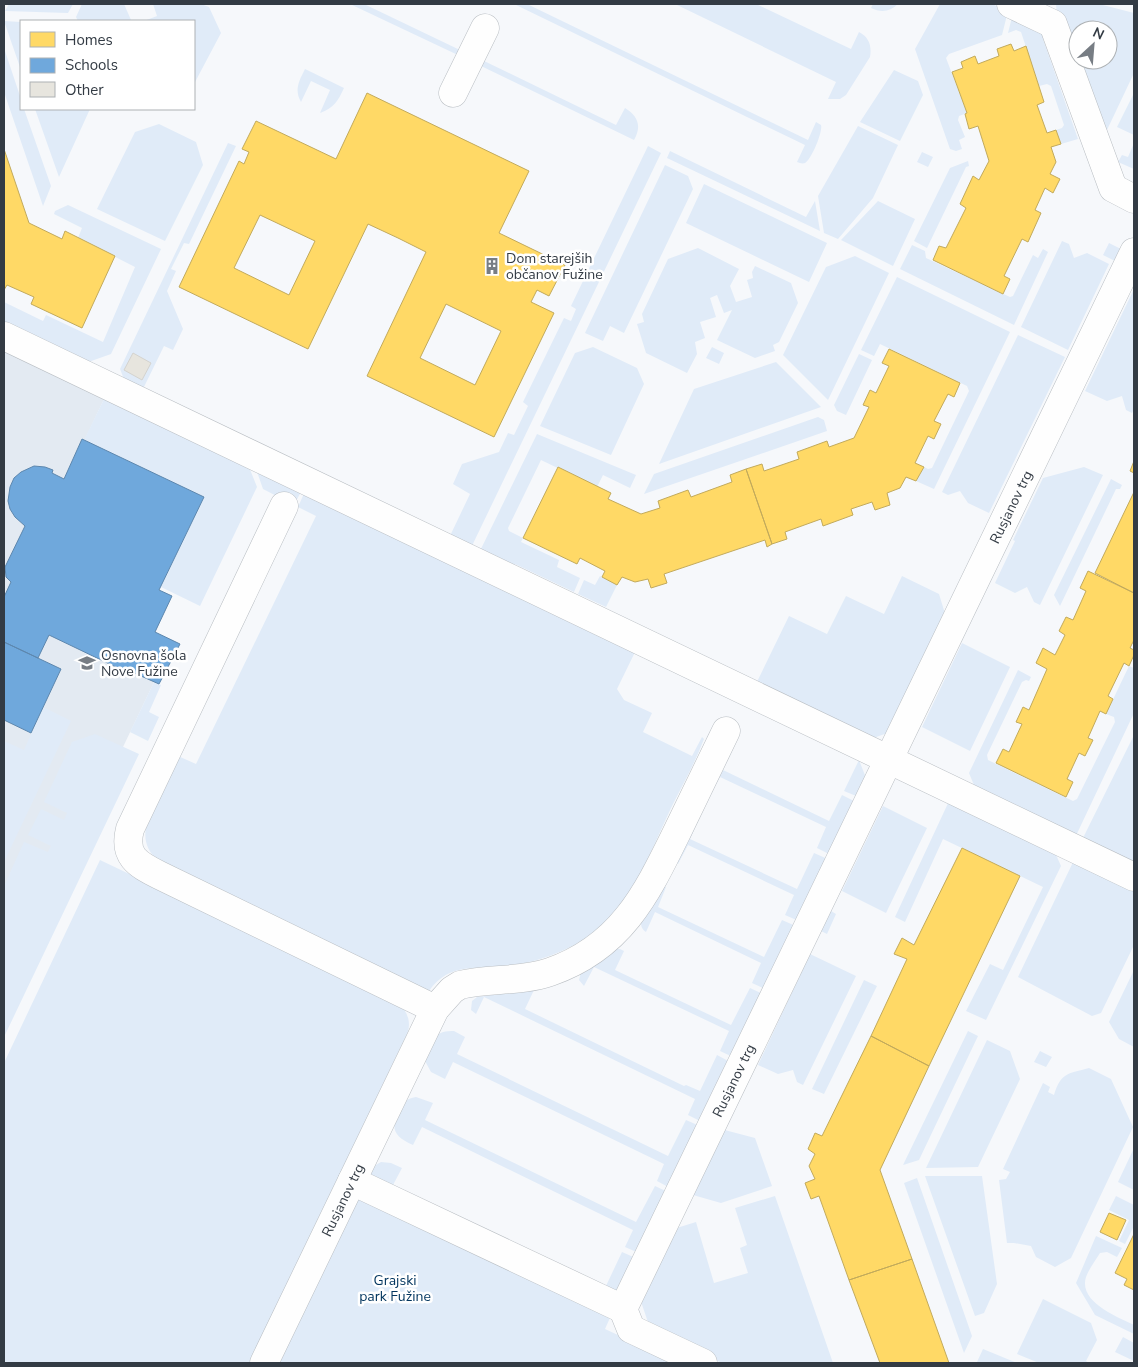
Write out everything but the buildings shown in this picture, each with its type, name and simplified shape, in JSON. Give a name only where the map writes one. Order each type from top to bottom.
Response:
[{"type":"street","points":[[1011,4],[1053,24],[1113,188],[1134,199]]},
{"type":"street","points":[[453,93],[485,28]]},
{"type":"street","name":"Rusjanov trg","points":[[622,1309],[1134,252]]},
{"type":"street","points":[[4,336],[1134,877]]},
{"type":"street","points":[[284,506],[130,829],[128,849],[138,862],[159,875],[436,1009]]},
{"type":"street","name":"Rusjanov trg","points":[[264,1363],[436,1009],[452,990],[460,985],[535,976],[553,971],[596,948],[617,930],[645,894],[726,731]]},
{"type":"street","points":[[352,1181],[622,1309],[631,1328],[703,1363]]},
{"type":"shaded area","name":"Osnovna šola Nove Fužine","points":[[4,350],[104,399],[85,439],[204,497],[159,590],[172,596],[155,632],[180,644],[159,684],[154,682],[123,747],[127,750],[4,1010]]},
{"type":"green space","points":[[9,4],[73,4],[68,13],[5,11]]},
{"type":"green space","points":[[82,4],[124,4],[131,20],[78,20],[76,17]]},
{"type":"green space","points":[[153,4],[201,4],[209,7],[221,33],[195,82],[195,20],[147,20],[157,16]]},
{"type":"green space","points":[[350,4],[364,4],[462,51],[460,56]]},
{"type":"green space","points":[[514,4],[527,4],[808,140],[816,122],[821,125],[821,129],[813,152],[805,163],[797,162],[805,145]]},
{"type":"green space","points":[[675,4],[756,4],[851,49],[859,32],[869,42],[871,49],[870,57],[846,95],[840,99],[828,99],[836,82]]},
{"type":"green space","points":[[873,4],[898,4],[892,9],[878,11],[871,8]]},
{"type":"green space","points":[[940,4],[992,4],[1008,11],[1002,35],[949,54],[946,58],[967,113],[959,116],[958,120],[965,137],[959,140],[962,149],[956,151],[950,149],[915,49]]},
{"type":"green space","points":[[1056,4],[1099,4],[1134,13],[1134,73],[1107,130],[1102,129],[1079,70],[1118,70],[1118,20],[1068,20],[1068,44],[1057,16]]},
{"type":"green space","points":[[1013,13],[1048,37],[1043,39],[1078,139],[1061,144],[1056,130],[1064,125],[1051,86],[1047,84],[1039,86],[1021,32],[1016,30],[1008,33]]},
{"type":"green space","points":[[4,21],[20,22],[20,67]]},
{"type":"green space","points":[[4,48],[20,96],[20,110],[24,110],[51,186],[43,206],[4,92]]},
{"type":"green space","points":[[482,60],[616,125],[625,108],[636,118],[638,130],[634,140],[479,65]]},
{"type":"green space","points":[[305,69],[344,88],[335,104],[329,109],[320,113],[330,90],[311,81],[301,102],[298,89]]},
{"type":"green space","points":[[894,70],[918,81],[923,95],[900,141],[860,122]]},
{"type":"green space","points":[[1134,93],[1134,135],[1117,127]]},
{"type":"green space","points":[[35,110],[90,110],[59,177]]},
{"type":"green space","points":[[159,124],[196,142],[203,165],[165,241],[97,209],[135,132]]},
{"type":"green space","points":[[858,126],[898,145],[873,198],[838,239],[824,233],[818,196]]},
{"type":"green space","points":[[228,143],[236,146],[189,244],[184,243],[171,269],[176,271],[167,291],[183,329],[173,350],[164,346],[142,391],[449,538],[470,494],[453,484],[462,464],[499,452],[508,433],[514,435],[528,406],[523,402],[564,318],[571,321],[576,309],[571,306],[648,146],[661,153],[469,552],[127,387],[120,369]]},
{"type":"green space","points":[[1134,143],[1134,169],[1118,162],[1122,155],[1128,157]]},
{"type":"green space","points":[[670,151],[806,217],[815,201],[820,231],[667,158]]},
{"type":"green space","points":[[922,152],[933,157],[928,167],[917,162]]},
{"type":"green space","points":[[968,161],[969,166],[966,167],[927,248],[914,241],[950,168]]},
{"type":"green space","points":[[665,165],[688,176],[693,189],[624,333],[610,326],[603,341],[585,333]]},
{"type":"green space","points":[[704,184],[827,243],[809,282],[686,223]]},
{"type":"green space","points":[[878,201],[915,219],[893,266],[841,240]]},
{"type":"green space","points":[[68,205],[161,249],[111,354],[80,365],[4,329],[4,302],[43,321],[46,315],[103,342],[135,267],[78,238],[82,228],[54,214],[55,211]]},
{"type":"green space","points":[[1062,241],[1069,244],[1074,258],[1087,253],[1109,264],[1068,350],[1021,327]]},
{"type":"green space","points":[[1109,243],[1121,249],[1115,261],[1103,255]]},
{"type":"green space","points":[[912,245],[925,251],[926,258],[1010,297],[1013,296],[1033,255],[1038,258],[1043,249],[1048,252],[1014,325],[900,269]]},
{"type":"green space","points":[[698,248],[739,269],[730,286],[736,302],[752,297],[747,280],[753,278],[752,272],[755,266],[791,283],[798,303],[779,342],[773,345],[775,351],[755,358],[717,340],[732,310],[724,313],[717,295],[710,298],[716,317],[700,322],[705,338],[695,342],[697,354],[687,373],[646,353],[637,324],[644,322],[642,314],[668,259]]},
{"type":"green space","points":[[855,256],[889,273],[828,400],[783,355],[826,267]]},
{"type":"green space","points":[[897,277],[1010,332],[934,489],[916,481],[924,467],[932,468],[969,391],[967,386],[880,344],[874,356],[861,350]]},
{"type":"green space","points":[[1134,289],[1134,409],[1132,413],[1126,410],[1122,396],[1107,401],[1085,391]]},
{"type":"green space","points":[[1018,335],[1065,357],[989,513],[968,503],[960,491],[948,495],[942,492]]},
{"type":"green space","points":[[593,347],[637,368],[644,384],[611,455],[540,426],[575,353]]},
{"type":"green space","points":[[712,347],[724,353],[719,364],[706,358]]},
{"type":"green space","points":[[859,354],[872,360],[846,415],[837,411],[834,405]]},
{"type":"green space","points":[[776,362],[821,407],[659,464],[694,389]]},
{"type":"green space","points":[[104,399],[247,462],[257,487],[200,606],[161,587],[204,497],[84,440]]},
{"type":"green space","points":[[818,417],[824,420],[827,431],[644,494],[654,474]]},
{"type":"green space","points":[[537,434],[636,475],[630,488],[603,475],[597,487],[541,460],[508,528],[509,531],[523,538],[521,542],[559,560],[557,567],[580,578],[574,592],[515,564],[511,571],[478,555]]},
{"type":"green space","points":[[255,466],[303,488],[294,505],[263,489]]},
{"type":"green space","points":[[1084,467],[1103,475],[1040,605],[1034,602],[1027,587],[1015,593],[995,583],[1015,541],[1013,540],[1043,478]]},
{"type":"green space","points":[[1111,479],[1122,485],[1120,489],[1116,489],[1060,606],[1054,595]]},
{"type":"green space","points":[[306,489],[637,648],[617,689],[624,700],[652,713],[643,732],[692,756],[702,737],[704,739],[693,766],[633,886],[608,919],[574,945],[550,956],[525,963],[455,971],[437,981],[429,991],[157,860],[150,852],[145,834],[147,823],[178,756],[196,764],[316,516],[298,507]]},
{"type":"green space","points":[[600,576],[617,585],[606,607],[578,594],[584,580],[595,585]]},
{"type":"green space","points":[[902,576],[939,594],[947,620],[893,731],[865,741],[754,688],[789,616],[827,634],[846,596],[884,614]]},
{"type":"green space","points":[[962,643],[1010,667],[970,751],[922,727]]},
{"type":"green space","points":[[1129,666],[1134,668],[1134,713],[1073,842],[978,795],[969,773],[1018,670],[1031,677],[1029,681],[1022,682],[987,755],[988,760],[1073,801],[1077,799],[1115,722],[1114,717],[1106,714]]},
{"type":"green space","points":[[154,682],[161,685],[149,712],[159,717],[148,741],[130,732]]},
{"type":"green space","points":[[43,707],[71,721],[4,862],[4,741],[24,750]]},
{"type":"green space","points":[[95,734],[139,754],[4,1037],[4,886],[24,842],[48,852],[51,846],[28,835],[41,809],[64,820],[67,813],[44,802],[72,742]]},
{"type":"green space","points":[[1134,735],[1134,871],[1080,844]]},
{"type":"green space","points":[[730,751],[732,751],[723,770],[829,821],[842,795],[858,803],[833,856],[817,848],[826,827],[720,777],[710,796],[709,793]]},
{"type":"green space","points":[[859,760],[868,783],[861,798],[844,791]]},
{"type":"green space","points":[[950,799],[1053,848],[1061,866],[986,1020],[966,1011],[990,964],[1003,970],[1043,887],[943,839],[905,922],[895,917]]},
{"type":"green space","points":[[883,806],[927,828],[886,913],[842,891]]},
{"type":"green space","points":[[698,819],[690,839],[797,889],[814,853],[830,860],[801,922],[785,915],[794,895],[688,845],[678,864],[676,861]]},
{"type":"green space","points":[[1075,858],[1134,887],[1134,945],[1101,1013],[1092,1016],[1018,977]]},
{"type":"green space","points":[[100,860],[397,1002],[408,1016],[407,1034],[249,1363],[4,1363],[4,1063]]},
{"type":"green space","points":[[664,887],[666,887],[658,907],[764,957],[782,920],[798,927],[767,990],[752,983],[761,963],[655,912],[646,932],[644,930],[641,922]]},
{"type":"green space","points":[[831,911],[836,914],[827,934],[821,931]]},
{"type":"green space","points":[[615,949],[624,951],[615,970],[731,1025],[750,988],[765,995],[735,1058],[720,1051],[729,1031],[594,967],[584,986],[579,980],[581,972]]},
{"type":"green space","points":[[810,954],[856,976],[803,1085],[797,1082],[793,1070],[778,1074],[758,1065]]},
{"type":"green space","points":[[1134,970],[1134,1047],[1119,1039],[1109,1022]]},
{"type":"green space","points":[[864,980],[877,986],[824,1094],[812,1089]]},
{"type":"green space","points":[[534,990],[525,1009],[684,1086],[686,1085],[700,1091],[717,1055],[732,1063],[704,1123],[688,1115],[695,1099],[484,997],[476,1014],[471,1010],[472,1001],[477,997]]},
{"type":"green space","points":[[447,1031],[454,1031],[465,1037],[457,1054],[668,1156],[686,1120],[702,1127],[672,1189],[657,1181],[664,1164],[453,1062],[445,1079],[431,1072],[425,1061],[431,1043],[437,1035]]},
{"type":"green space","points":[[968,1031],[978,1036],[919,1160],[903,1165]]},
{"type":"green space","points":[[987,1040],[1010,1051],[1020,1079],[978,1167],[926,1168]]},
{"type":"green space","points":[[1040,1051],[1052,1057],[1046,1067],[1034,1062]]},
{"type":"green space","points":[[1089,1068],[1111,1079],[1133,1127],[1071,1258],[1055,1267],[1036,1257],[1031,1246],[1007,1243],[999,1180],[1006,1179],[1010,1172],[1003,1169],[1043,1083],[1050,1087],[1048,1092],[1054,1095],[1059,1082],[1066,1075]]},
{"type":"green space","points":[[416,1097],[433,1103],[425,1120],[636,1222],[655,1186],[670,1193],[641,1254],[625,1247],[633,1230],[422,1127],[413,1145],[402,1139],[394,1128],[394,1123],[403,1103]]},
{"type":"green space","points":[[717,1128],[755,1138],[772,1186],[721,1203],[686,1193]]},
{"type":"green space","points":[[1134,1148],[1134,1190],[1118,1182]]},
{"type":"green space","points":[[381,1162],[391,1163],[402,1168],[393,1185],[605,1288],[622,1252],[638,1259],[617,1303],[364,1181],[374,1166]]},
{"type":"green space","points":[[925,1176],[982,1176],[997,1284],[984,1313],[975,1316]]},
{"type":"green space","points":[[917,1178],[972,1336],[964,1353],[904,1183]]},
{"type":"green space","name":"Grajski park Fužine","points":[[360,1189],[613,1311],[605,1329],[678,1363],[277,1363]]},
{"type":"green space","points":[[775,1196],[833,1363],[722,1363],[650,1328],[638,1293],[667,1231],[696,1222],[714,1283],[748,1273],[740,1248],[747,1245],[735,1208]]},
{"type":"green space","points":[[1116,1196],[1134,1205],[1134,1226],[1125,1244],[1119,1241],[1129,1220],[1109,1210]]},
{"type":"green space","points":[[1096,1236],[1122,1248],[1117,1257],[1107,1252],[1100,1253],[1086,1277],[1085,1286],[1088,1294],[1101,1307],[1134,1325],[1134,1334],[1095,1315],[1076,1283]]},
{"type":"green space","points":[[1043,1299],[1091,1323],[1097,1340],[1086,1361],[1089,1363],[1039,1363],[1017,1354]]},
{"type":"green space","points":[[1123,1337],[1134,1343],[1134,1361],[1115,1352]]},
{"type":"green space","points":[[983,1349],[1017,1363],[977,1362]]},
{"type":"place","name":"Dom starejših občanov Fužine","points":[[492,266]]},
{"type":"place","name":"Osnovna šola Nove Fužine","points":[[87,663]]}]
